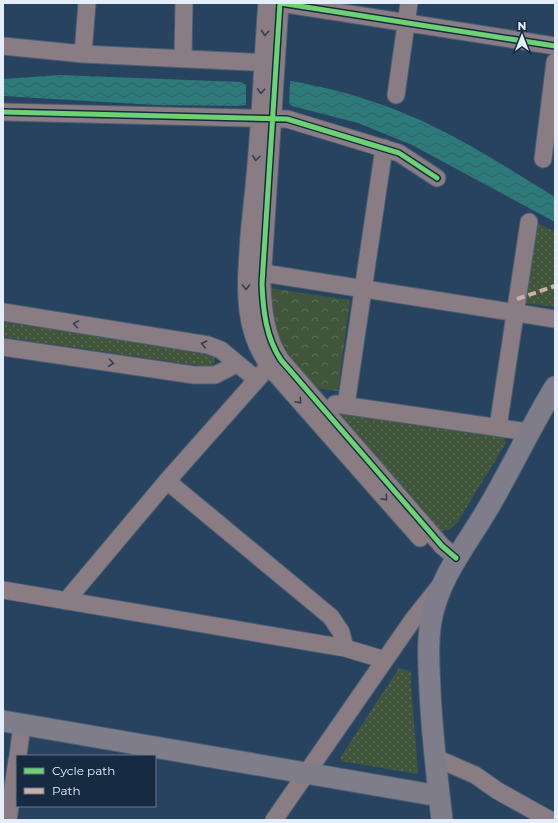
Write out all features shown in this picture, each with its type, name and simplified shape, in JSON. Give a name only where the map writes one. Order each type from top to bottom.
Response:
[{"type":"main road","points":[[442,820],[432,718],[429,638],[434,610],[450,570],[490,504],[528,432],[555,387]]},
{"type":"main road","points":[[13,722],[439,796]]},
{"type":"street","points":[[83,54],[86,3]]},
{"type":"street","points":[[183,58],[184,3]]},
{"type":"street","points":[[267,3],[269,63],[263,273],[264,315],[274,361],[431,551],[450,570]]},
{"type":"street","points":[[269,63],[280,3],[555,46]]},
{"type":"street","points":[[396,95],[409,3]]},
{"type":"street","points":[[3,46],[83,54],[269,63]]},
{"type":"street","points":[[544,159],[555,62]]},
{"type":"street","points":[[3,112],[267,119],[300,122],[399,153],[437,178]]},
{"type":"street","points":[[267,119],[247,270],[247,302],[255,341],[262,357],[274,361],[317,402],[442,546],[450,570]]},
{"type":"street","points":[[346,405],[384,148]]},
{"type":"street","points":[[498,427],[529,222]]},
{"type":"street","points":[[263,273],[555,319]]},
{"type":"street","points":[[3,312],[208,345],[221,350],[256,379]]},
{"type":"street","points":[[3,347],[194,375],[215,375],[237,364]]},
{"type":"street","points":[[66,601],[167,481],[256,379],[274,361]]},
{"type":"street","points":[[317,402],[528,432]]},
{"type":"street","points":[[167,481],[312,599],[331,617],[341,632],[345,648]]},
{"type":"street","points":[[274,820],[412,621],[450,570]]},
{"type":"street","points":[[3,590],[345,648],[385,660]]},
{"type":"street","points":[[13,722],[18,755]]},
{"type":"street","points":[[436,758],[475,775],[498,791],[550,820]]},
{"type":"street","points":[[8,820],[16,767]]},
{"type":"green space","points":[[535,222],[555,232],[555,307],[522,303]]},
{"type":"green space","points":[[270,288],[350,300],[338,391],[313,388],[288,354],[275,332]]},
{"type":"green space","points":[[3,322],[204,352],[214,356],[215,362],[212,366],[202,366],[3,337]]},
{"type":"green space","points":[[340,413],[504,438],[506,443],[457,523],[449,530],[439,531],[337,415]]},
{"type":"green space","points":[[399,668],[411,672],[417,774],[341,761],[340,758]]},
{"type":"water","points":[[60,75],[241,82],[246,85],[246,105],[156,105],[3,96],[3,79]]},
{"type":"water","points":[[290,81],[333,90],[375,102],[417,119],[456,138],[494,159],[555,197],[555,222],[412,145],[358,123],[292,106],[289,103]]},
{"type":"marked path","points":[[517,299],[555,286]]},
{"type":"cycle path","points":[[456,558],[442,546],[281,360],[272,342],[266,324],[262,284],[280,3],[555,46]]},
{"type":"cycle path","points":[[3,112],[287,119],[399,153],[437,178]]}]
